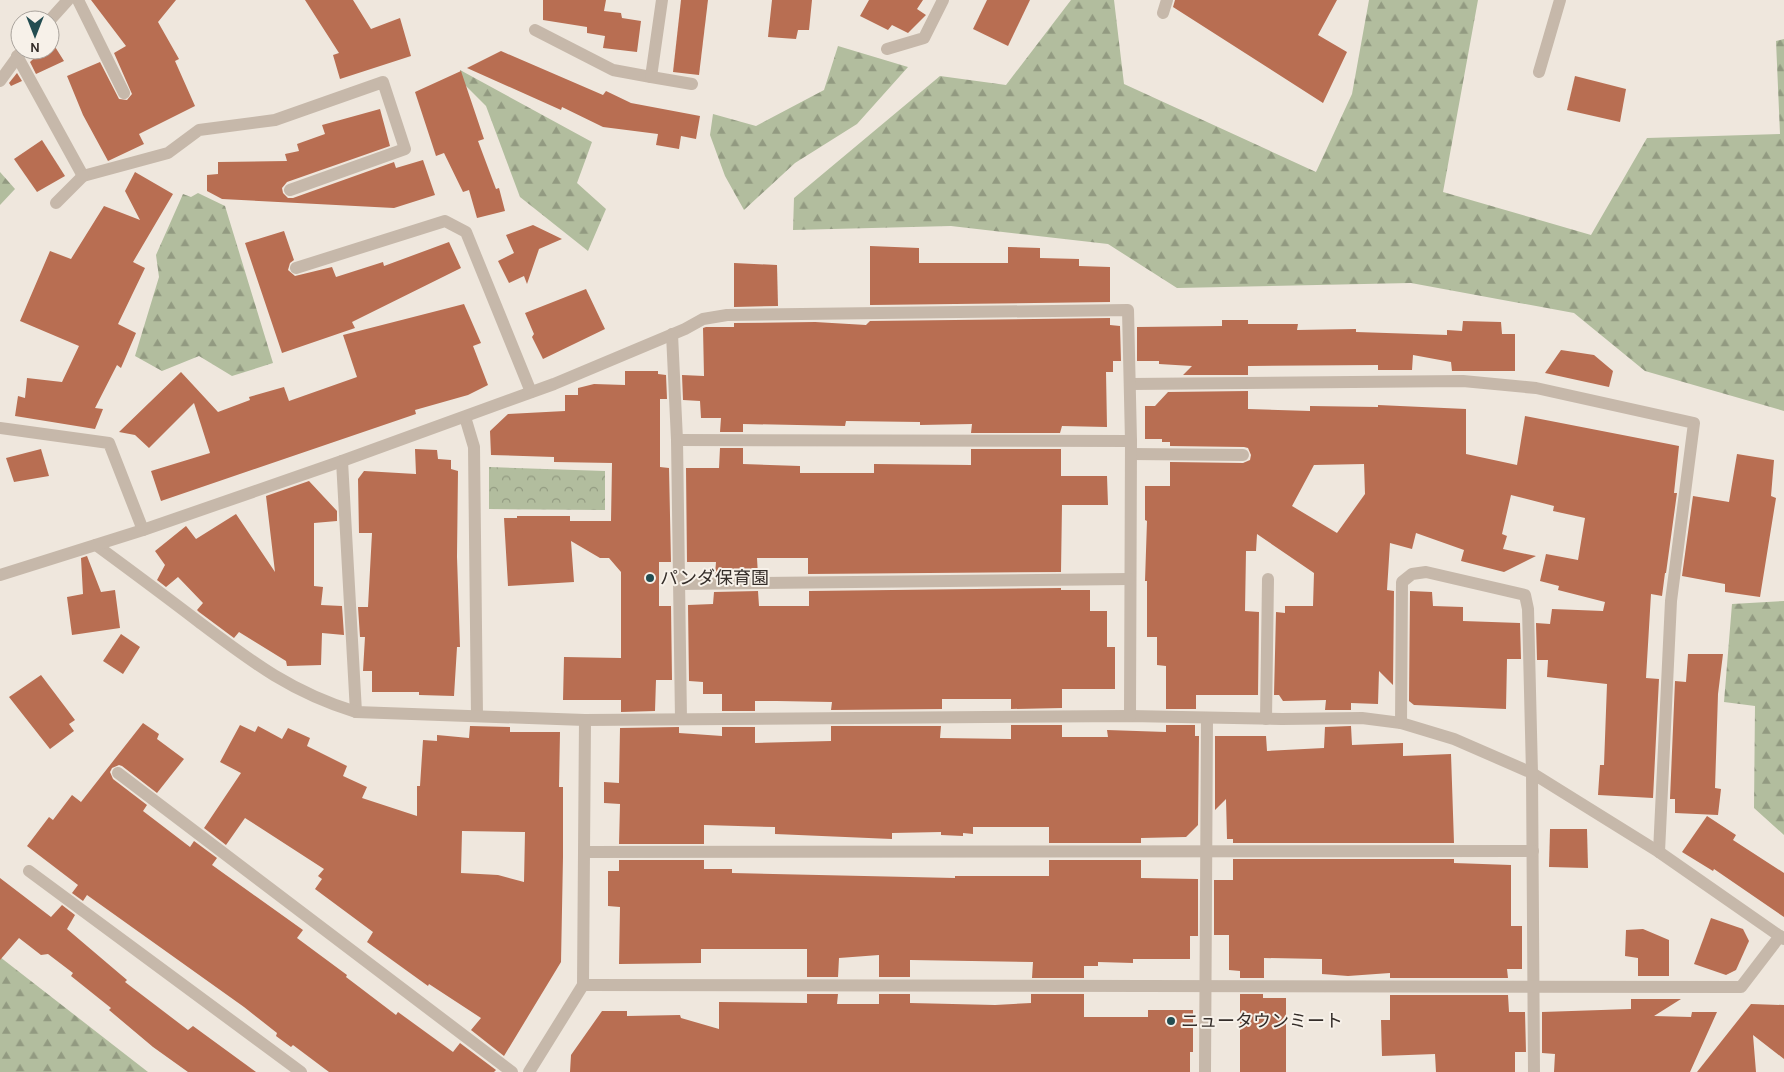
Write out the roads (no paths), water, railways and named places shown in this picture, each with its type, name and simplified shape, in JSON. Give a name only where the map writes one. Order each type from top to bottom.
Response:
[{"type":"street","points":[[59,10],[68,0]]},
{"type":"street","points":[[78,0],[124,93]]},
{"type":"street","points":[[651,77],[662,0]]},
{"type":"street","points":[[887,48],[924,38],[943,0]]},
{"type":"street","points":[[1163,13],[1167,0]]},
{"type":"street","points":[[1539,72],[1560,0]]},
{"type":"street","points":[[535,30],[613,70],[692,84]]},
{"type":"street","points":[[0,81],[15,60]]},
{"type":"street","points":[[24,60],[83,176]]},
{"type":"street","points":[[56,203],[83,176],[168,153],[199,130],[275,120],[384,82],[405,149],[290,190]]},
{"type":"street","points":[[296,268],[445,221],[466,232],[531,392]]},
{"type":"street","points":[[0,575],[143,530],[342,462],[531,392],[672,334],[703,318],[727,315],[1128,310],[1131,384],[1130,716]]},
{"type":"street","points":[[672,334],[677,440],[680,719]]},
{"type":"street","points":[[1131,384],[1463,380],[1536,388],[1694,423],[1671,601],[1660,852]]},
{"type":"street","points":[[465,417],[474,447],[477,716]]},
{"type":"street","points":[[0,428],[109,442],[143,530]]},
{"type":"street","points":[[677,440],[1131,448],[1243,455]]},
{"type":"street","points":[[342,462],[356,712]]},
{"type":"street","points":[[96,545],[250,661],[282,681],[331,704],[356,712],[585,720],[1130,716],[1266,719],[1362,718],[1401,723],[1454,739],[1532,773],[1660,852],[1782,938],[1741,987],[583,985]]},
{"type":"street","points":[[1401,723],[1402,582],[1412,574],[1426,572],[1526,595],[1528,609],[1532,773],[1534,1072]]},
{"type":"street","points":[[679,584],[1129,579]]},
{"type":"street","points":[[1266,719],[1268,580]]},
{"type":"street","points":[[1205,1072],[1207,718]]},
{"type":"street","points":[[529,1072],[583,985],[585,720]]},
{"type":"street","points":[[118,773],[512,1072]]},
{"type":"street","points":[[585,852],[1533,851]]},
{"type":"street","points":[[28,871],[301,1072]]},
{"type":"place","name":"パンダ保育園","points":[[650,578]]},
{"type":"place","name":"ニュータウンミート","points":[[1171,1021]]}]
